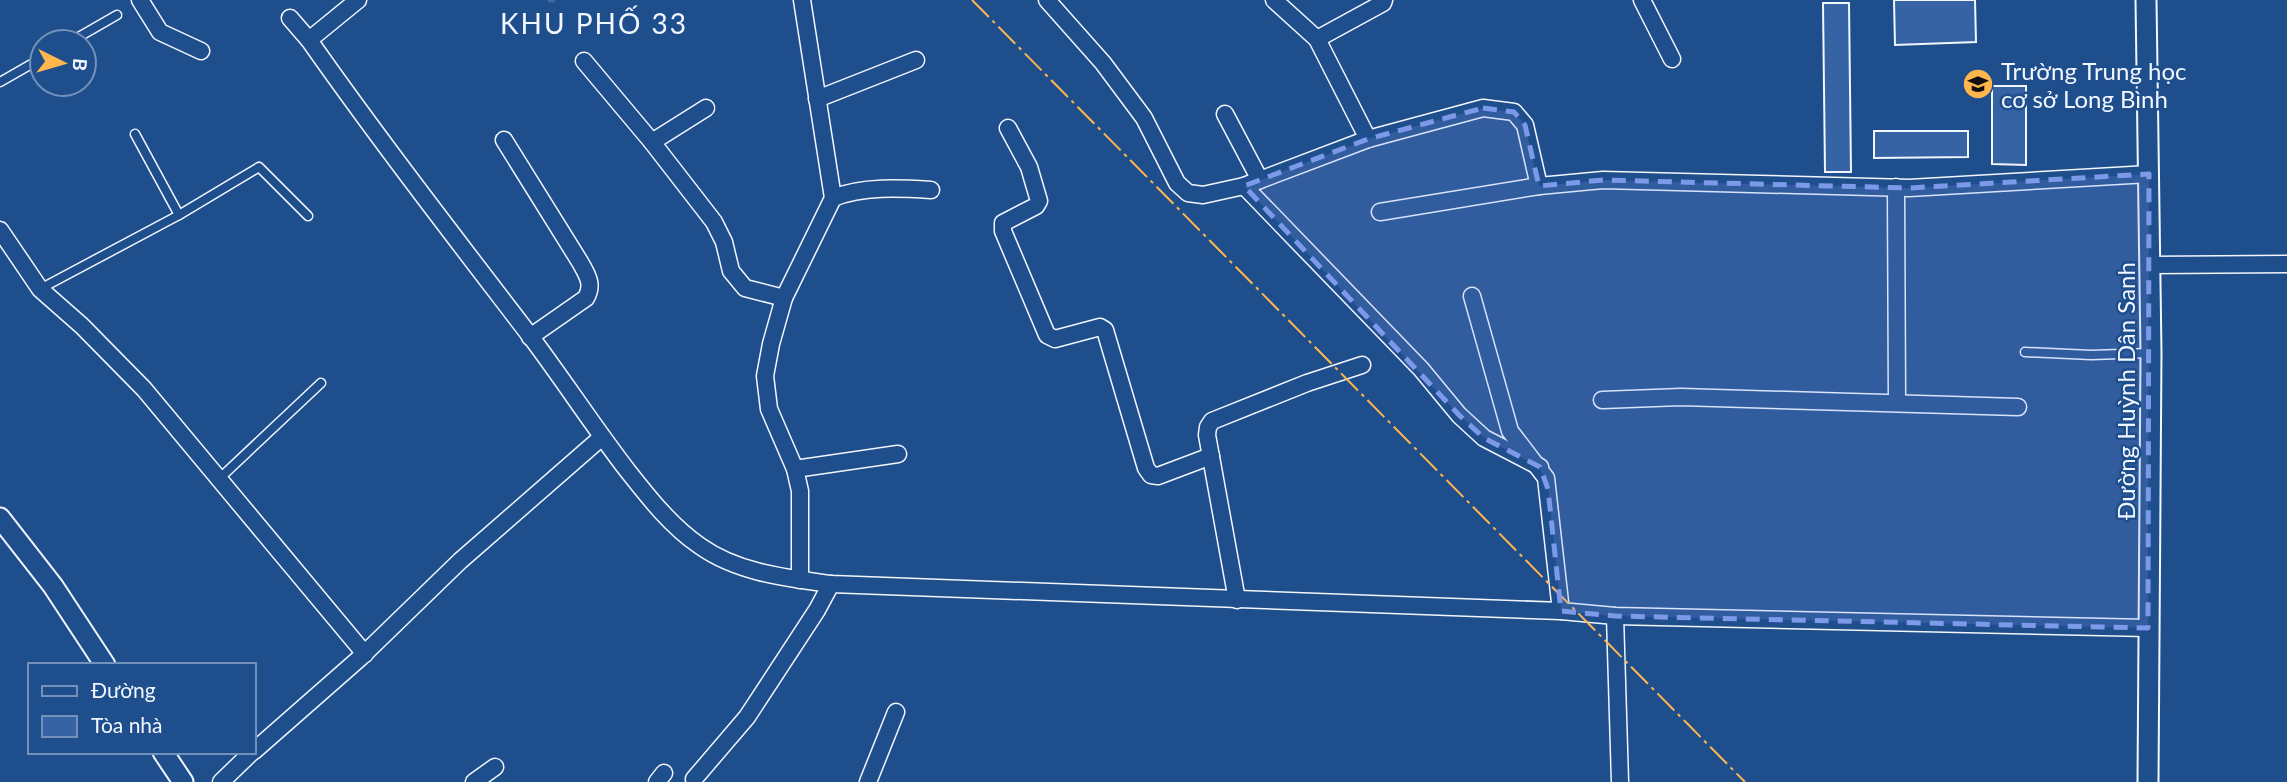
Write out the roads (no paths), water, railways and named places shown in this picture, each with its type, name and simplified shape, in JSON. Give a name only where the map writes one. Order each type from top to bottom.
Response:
[{"type":"street","points":[[141,0],[160,32],[201,51]]},
{"type":"street","points":[[309,40],[358,0]]},
{"type":"street","points":[[800,580],[802,507],[795,468],[769,409],[765,376],[771,344],[785,298],[833,198],[802,0]]},
{"type":"street","points":[[1046,0],[1103,63],[1144,118],[1177,183],[1188,193],[1203,195],[1244,186],[1368,139],[1483,108],[1514,112],[1525,125],[1539,186]]},
{"type":"street","points":[[1274,0],[1317,39],[1368,139]]},
{"type":"street","points":[[1317,39],[1384,0]]},
{"type":"street","points":[[1642,0],[1672,59]]},
{"type":"street","name":"Đường Huỳnh Dân Sanh","points":[[2146,0],[2151,353],[2147,782]]},
{"type":"street","points":[[290,18],[657,509],[701,547],[746,568],[831,584],[1561,611],[1615,616],[2148,628]]},
{"type":"street","points":[[817,99],[916,60]]},
{"type":"street","points":[[584,61],[714,222],[724,242],[731,271],[745,288],[785,298]]},
{"type":"street","points":[[652,142],[706,108]]},
{"type":"street","points":[[1224,114],[1260,180]]},
{"type":"street","points":[[1008,128],[1028,167],[1039,201],[1036,206],[1003,223],[1003,231],[1047,335],[1055,339],[1100,327],[1105,330],[1146,468],[1151,475],[1158,476],[1211,456]]},
{"type":"street","points":[[504,139],[590,282],[591,290],[586,298],[530,337]]},
{"type":"street","points":[[1380,212],[1539,186],[1603,180],[1896,187],[2149,174]]},
{"type":"street","points":[[1244,186],[1421,369],[1459,415],[1484,438],[1540,467]]},
{"type":"street","points":[[1896,187],[1897,403]]},
{"type":"street","points":[[833,198],[871,190],[931,190]]},
{"type":"street","points":[[0,230],[40,289],[82,326],[144,389],[365,654]]},
{"type":"street","points":[[2150,265],[2287,264]]},
{"type":"street","points":[[1472,296],[1510,430],[1546,478],[1561,611]]},
{"type":"street","points":[[1237,600],[1207,435],[1208,427],[1212,421],[1307,383],[1362,365]]},
{"type":"street","points":[[1602,400],[1681,397],[2018,407]]},
{"type":"street","points":[[256,748],[365,654],[460,561],[602,437]]},
{"type":"street","points":[[795,468],[898,454]]},
{"type":"street","points":[[4,531],[53,586],[104,663]]},
{"type":"street","points":[[694,779],[747,717],[831,584]]},
{"type":"street","points":[[1615,616],[1620,782]]},
{"type":"street","points":[[868,782],[896,712]]},
{"type":"street","points":[[164,754],[183,782]]},
{"type":"street","points":[[220,782],[250,754]]},
{"type":"street","points":[[474,782],[495,767]]},
{"type":"lane","points":[[94,28],[117,15]]},
{"type":"lane","points":[[0,82],[28,66]]},
{"type":"lane","points":[[135,134],[179,215]]},
{"type":"lane","points":[[40,289],[179,215],[259,167],[308,216]]},
{"type":"lane","points":[[2025,352],[2091,355],[2151,353]]},
{"type":"lane","points":[[219,479],[321,383]]},
{"type":"place","name":"Trường Trung học cơ sở Long Bình","points":[[1978,84]]},
{"type":"district","name":"KHU PHỐ 33","points":[[594,23]]}]
